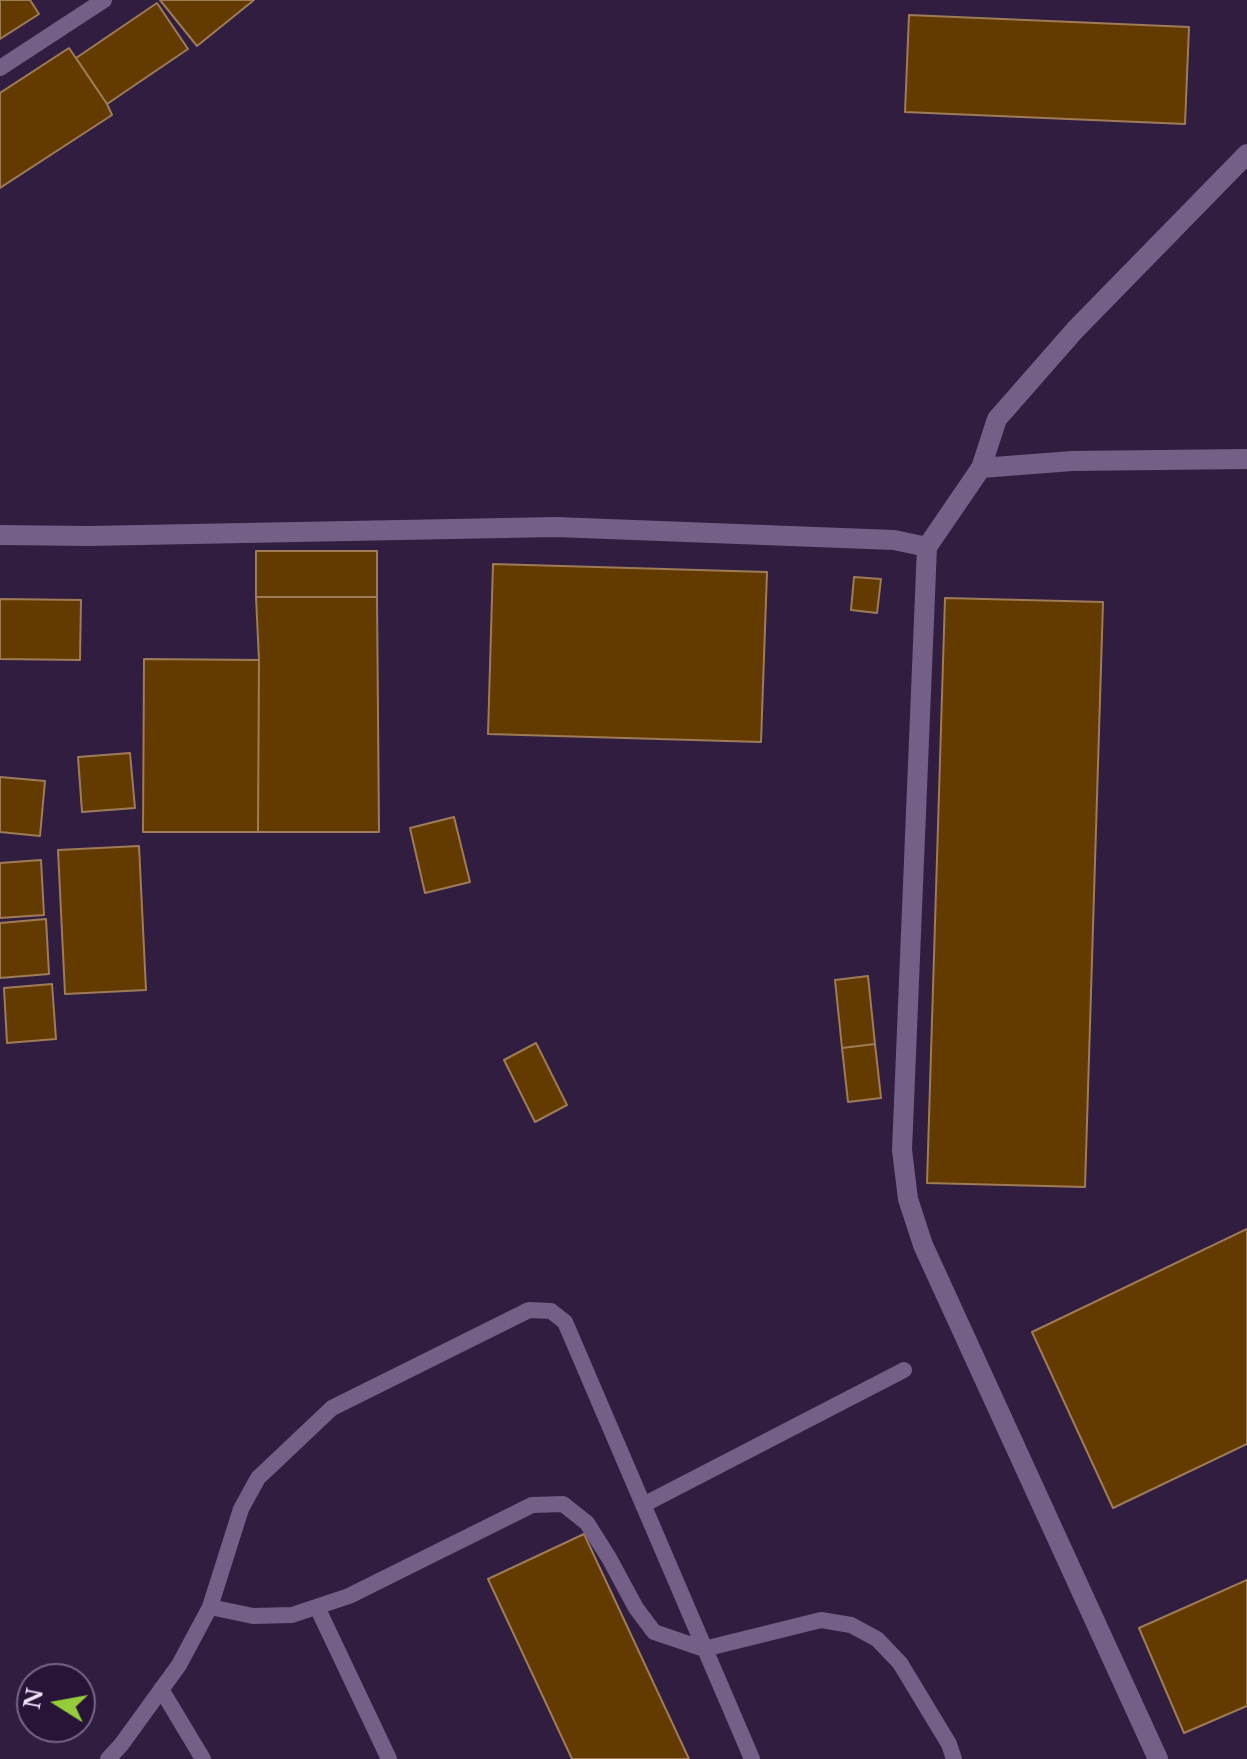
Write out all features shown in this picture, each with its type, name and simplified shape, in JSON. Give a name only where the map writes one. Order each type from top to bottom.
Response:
[{"type":"street","points":[[1158,1759],[923,1245],[908,1199],[902,1150],[927,547],[981,468],[997,419],[1075,330],[1247,154]]},
{"type":"street","points":[[981,468],[1072,461],[1247,459]]},
{"type":"street","points":[[0,535],[105,536],[556,527],[894,540],[927,547]]},
{"type":"lane","points":[[0,68],[104,0]]},
{"type":"lane","points":[[108,1759],[179,1665],[210,1607],[241,1509],[258,1478],[332,1408],[529,1310],[551,1311],[565,1322],[752,1759]]},
{"type":"lane","points":[[643,1505],[904,1370]]},
{"type":"lane","points":[[210,1607],[253,1616],[292,1615],[349,1596],[532,1505],[563,1504],[587,1523],[636,1608],[654,1632],[704,1649],[821,1620],[851,1625],[877,1639],[900,1663],[949,1744],[954,1759]]},
{"type":"lane","points":[[317,1607],[389,1759]]},
{"type":"lane","points":[[161,1689],[203,1759]]},
{"type":"building","points":[[0,0],[30,0],[39,14],[0,39]]},
{"type":"building","points":[[160,0],[254,0],[197,46]]},
{"type":"building","points":[[157,3],[188,49],[107,104],[76,58]]},
{"type":"building","points":[[909,15],[1189,27],[1185,124],[905,112]]},
{"type":"building","points":[[69,48],[112,115],[0,188],[0,93]]},
{"type":"building","points":[[256,551],[377,551],[377,597],[256,597]]},
{"type":"building","points":[[493,564],[767,572],[761,742],[488,734]]},
{"type":"building","points":[[854,577],[881,579],[877,613],[851,610]]},
{"type":"building","points":[[256,597],[377,597],[379,832],[258,832],[259,660]]},
{"type":"building","points":[[945,598],[1103,602],[1085,1187],[927,1183]]},
{"type":"building","points":[[0,599],[81,600],[80,660],[0,659]]},
{"type":"building","points":[[144,659],[259,660],[258,832],[143,832]]},
{"type":"building","points":[[130,753],[135,808],[82,812],[78,757]]},
{"type":"building","points":[[0,777],[45,781],[40,836],[0,832]]},
{"type":"building","points":[[454,817],[470,882],[425,893],[410,828]]},
{"type":"building","points":[[139,846],[146,990],[65,994],[58,850]]},
{"type":"building","points":[[41,860],[44,915],[0,918],[0,863]]},
{"type":"building","points":[[46,919],[49,974],[0,978],[0,923]]},
{"type":"building","points":[[868,976],[875,1044],[842,1048],[835,980]]},
{"type":"building","points":[[52,984],[56,1039],[7,1043],[4,988]]},
{"type":"building","points":[[536,1043],[567,1105],[535,1122],[504,1060]]},
{"type":"building","points":[[875,1044],[881,1098],[848,1102],[842,1048]]},
{"type":"building","points":[[1247,1229],[1247,1444],[1113,1508],[1032,1332]]},
{"type":"building","points":[[584,1534],[689,1759],[572,1759],[488,1579]]},
{"type":"building","points":[[1247,1580],[1247,1706],[1184,1733],[1139,1628]]}]
